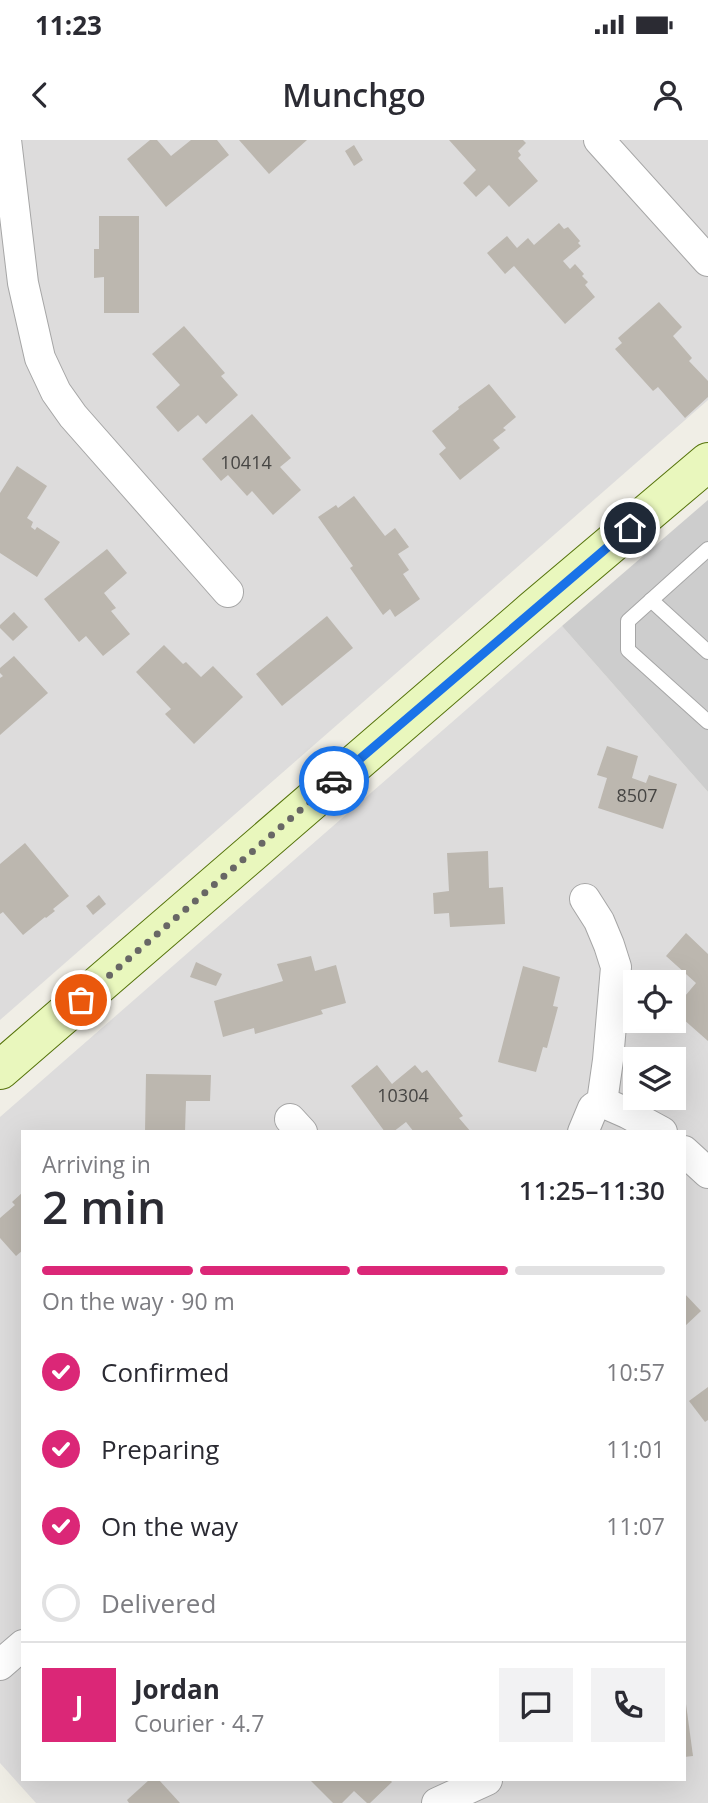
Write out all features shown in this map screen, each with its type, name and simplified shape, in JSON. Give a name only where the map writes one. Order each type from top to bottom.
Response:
[{"type":"street","points":[[6,140],[23,282],[40,358],[55,392],[228,592]]},
{"type":"street","points":[[598,140],[708,261]]},
{"type":"street","points":[[0,1070],[708,462]]},
{"type":"street","points":[[584,1130],[593,1108],[602,1102],[616,967],[599,921],[585,900]]},
{"type":"street","points":[[602,1102],[658,1130]]},
{"type":"street","points":[[686,1154],[708,1173]]},
{"type":"street","points":[[0,1665],[21,1647]]},
{"type":"street","points":[[438,1803],[485,1781]]},
{"type":"lane","points":[[708,549],[628,621],[628,650],[708,722]]},
{"type":"lane","points":[[651,600],[708,652]]},
{"type":"shaded area","points":[[0,140],[708,140],[708,400],[0,1020]]},
{"type":"shaded area","points":[[708,500],[708,792],[562,626]]},
{"type":"shaded area","points":[[562,626],[708,792],[708,1803],[36,1803],[0,1763],[0,1117]]},
{"type":"building","points":[[150,140],[157,140],[171,156],[191,140],[217,140],[229,155],[166,207],[127,159]]},
{"type":"building","points":[[239,140],[307,140],[269,174]]},
{"type":"building","points":[[449,140],[523,140],[526,143],[518,151],[521,155],[518,158],[538,181],[509,207],[489,185],[476,197],[463,183],[476,170]]},
{"type":"building","points":[[354,145],[363,160],[354,166],[345,151]]},
{"type":"building","points":[[99,216],[139,216],[139,313],[104,313],[104,277],[94,278],[94,249],[99,249]]},
{"type":"building","points":[[559,223],[564,229],[568,227],[581,246],[563,261],[570,269],[575,264],[584,274],[582,276],[588,282],[585,285],[595,297],[565,324],[514,266],[505,274],[487,253],[507,236],[517,248],[528,238],[534,245]]},
{"type":"building","points":[[659,302],[682,327],[673,336],[692,358],[689,361],[708,381],[708,397],[685,418],[658,387],[653,391],[615,349],[622,343],[618,338]]},
{"type":"building","points":[[184,326],[225,373],[221,376],[238,395],[206,424],[198,415],[178,432],[156,407],[180,385],[152,354]]},
{"type":"building","points":[[489,384],[516,417],[503,428],[506,430],[493,440],[500,448],[460,480],[439,454],[446,448],[432,431]]},
{"type":"building","points":[[252,414],[291,458],[280,467],[301,490],[273,515],[252,491],[247,496],[228,475],[221,481],[202,459]]},
{"type":"building","points":[[17,466],[47,486],[27,518],[33,522],[31,527],[35,530],[37,527],[60,542],[37,577],[0,553],[0,493]]},
{"type":"building","points":[[354,496],[385,536],[395,528],[409,547],[398,554],[409,570],[403,574],[420,599],[395,617],[390,609],[383,615],[318,517],[336,505],[338,508]]},
{"type":"building","points":[[107,549],[127,573],[104,593],[116,608],[111,611],[130,634],[103,656],[86,636],[79,642],[44,599]]},
{"type":"building","points":[[14,612],[28,627],[13,641],[0,625]]},
{"type":"building","points":[[327,616],[353,648],[282,706],[256,674]]},
{"type":"building","points":[[164,645],[201,677],[213,666],[243,697],[194,744],[165,714],[171,709],[136,672]]},
{"type":"building","points":[[14,656],[48,693],[0,735],[0,678],[3,676],[0,668]]},
{"type":"building","points":[[607,746],[638,756],[632,778],[646,783],[649,775],[677,784],[663,829],[598,808],[607,778],[597,775]]},
{"type":"building","points":[[25,843],[69,896],[53,909],[55,911],[23,935],[3,912],[0,914],[0,864]]},
{"type":"building","points":[[488,851],[489,888],[503,887],[505,924],[450,927],[449,913],[434,914],[433,893],[449,891],[447,853]]},
{"type":"building","points":[[99,895],[106,904],[93,915],[86,906]]},
{"type":"building","points":[[686,933],[708,954],[708,1041],[686,1022],[686,995],[696,983],[686,974],[686,970],[682,970],[666,956]]},
{"type":"building","points":[[311,956],[315,971],[336,965],[346,1003],[321,1010],[323,1014],[255,1034],[254,1028],[223,1037],[214,1001],[283,981],[277,964]]},
{"type":"building","points":[[196,962],[222,974],[216,986],[190,977]]},
{"type":"building","points":[[523,966],[560,977],[553,1006],[558,1007],[547,1048],[543,1047],[536,1072],[498,1062]]},
{"type":"building","points":[[377,1065],[392,1084],[415,1065],[422,1073],[427,1070],[463,1116],[459,1118],[469,1130],[412,1130],[406,1122],[396,1130],[384,1130],[351,1086]]},
{"type":"building","points":[[146,1074],[211,1075],[210,1101],[186,1101],[185,1130],[145,1130]]},
{"type":"building","points":[[21,1194],[21,1252],[16,1256],[0,1238],[0,1218],[15,1205],[12,1202]]},
{"type":"building","points":[[686,1295],[701,1311],[686,1325]]},
{"type":"building","points":[[708,1387],[708,1420],[705,1422],[689,1401]]},
{"type":"building","points":[[686,1704],[693,1756],[686,1757]]},
{"type":"building","points":[[148,1781],[160,1781],[180,1803],[129,1803],[127,1800]]},
{"type":"building","points":[[311,1781],[392,1782],[370,1803],[354,1791],[342,1803],[333,1803]]},
{"type":"way so far","points":[[81,1000],[334,781]]},
{"type":"route","points":[[334,781],[630,528]]}]
